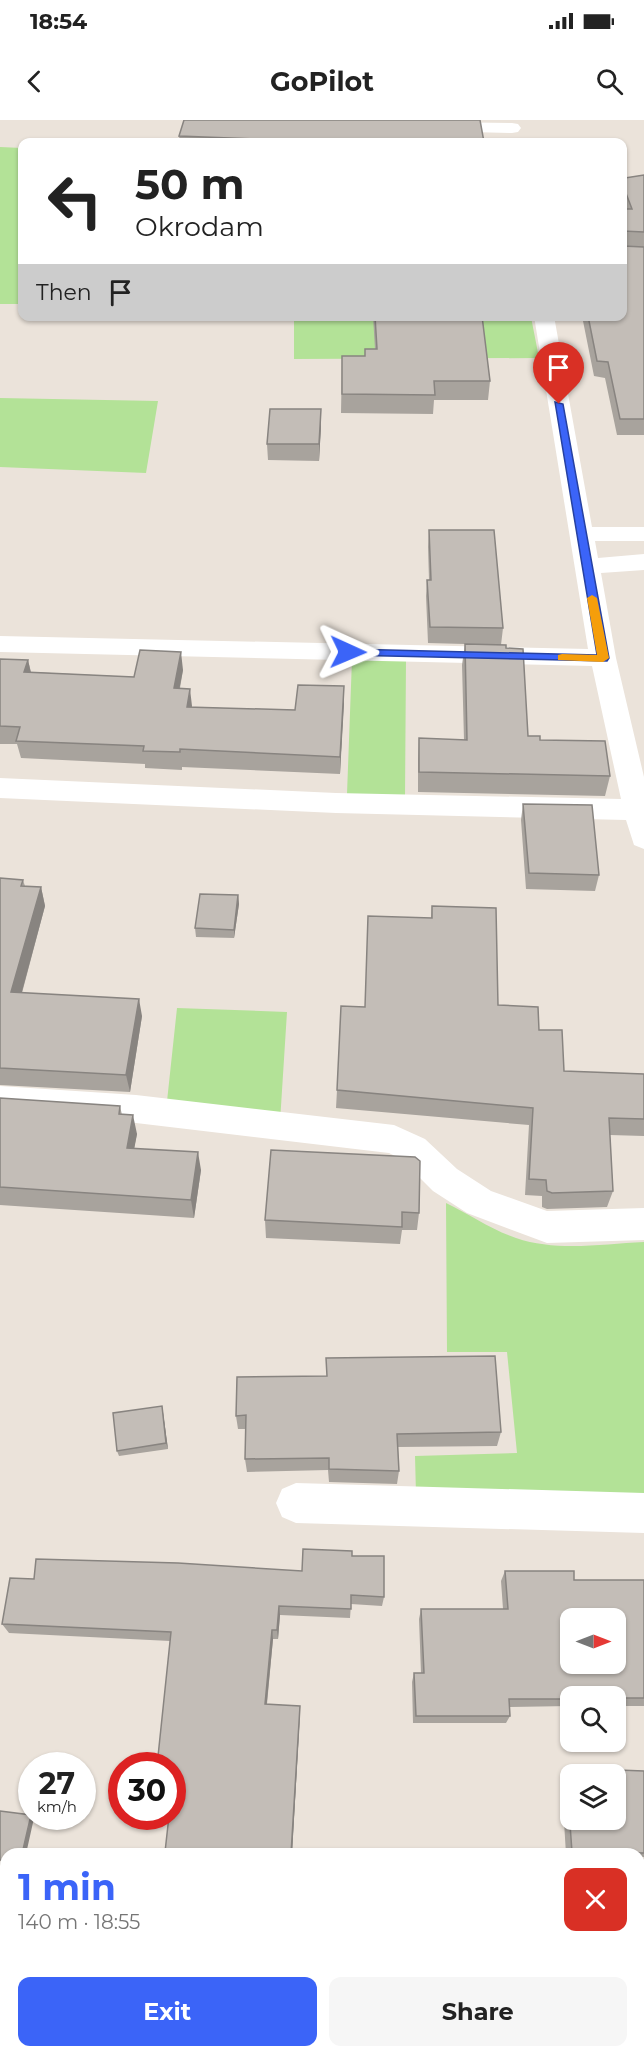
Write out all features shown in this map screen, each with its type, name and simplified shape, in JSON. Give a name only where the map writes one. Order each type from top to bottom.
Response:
[{"type":"street","points":[[423,126],[512,130]]},
{"type":"street","points":[[0,788],[336,803],[642,824],[603,658],[545,321]]},
{"type":"street","points":[[581,534],[644,534]]},
{"type":"street","points":[[587,567],[644,562]]},
{"type":"street","points":[[0,644],[603,658]]},
{"type":"street","points":[[0,1100],[146,1110],[394,1139],[412,1149],[445,1180],[479,1202],[547,1227],[644,1224]]},
{"type":"street","points":[[296,1503],[644,1513]]},
{"type":"green space","points":[[0,147],[18,148],[18,304],[0,304]]},
{"type":"green space","points":[[294,321],[532,321],[539,358],[294,359]]},
{"type":"green space","points":[[0,398],[158,401],[146,473],[0,467]]},
{"type":"green space","points":[[352,659],[406,660],[405,796],[347,794]]},
{"type":"green space","points":[[177,1008],[287,1012],[280,1122],[165,1120]]},
{"type":"green space","points":[[446,1203],[498,1231],[547,1245],[580,1246],[644,1242],[644,1505],[416,1494],[415,1456],[517,1453],[507,1352],[447,1352]]},
{"type":"building","points":[[184,120],[480,120],[483,138],[231,138],[179,136]]},
{"type":"building","points":[[644,175],[644,232],[627,231],[627,209],[632,209],[627,196],[627,178]]},
{"type":"building","points":[[627,246],[644,247],[644,419],[620,419],[608,362],[597,361],[589,321],[627,321]]},
{"type":"building","points":[[375,321],[483,321],[490,381],[434,381],[435,395],[342,394],[342,356],[365,356],[365,349],[377,349]]},
{"type":"building","points":[[270,409],[321,409],[319,444],[267,444]]},
{"type":"building","points":[[429,530],[494,530],[503,628],[430,627],[427,580],[431,580]]},
{"type":"building","points":[[465,644],[506,645],[506,648],[523,649],[528,736],[540,736],[540,740],[605,741],[610,776],[419,772],[419,738],[467,740]]},
{"type":"building","points":[[140,650],[181,652],[174,688],[190,689],[187,707],[295,710],[298,685],[344,686],[340,757],[180,749],[180,752],[143,751],[144,746],[16,741],[20,727],[0,726],[0,659],[28,660],[24,672],[134,677]]},
{"type":"building","points":[[523,804],[592,805],[599,875],[529,873]]},
{"type":"building","points":[[0,878],[23,880],[21,886],[41,887],[11,992],[139,999],[126,1075],[0,1068]]},
{"type":"building","points":[[200,894],[238,895],[234,930],[195,928]]},
{"type":"building","points":[[432,906],[496,908],[498,1005],[538,1007],[539,1030],[562,1030],[564,1071],[644,1074],[644,1119],[609,1118],[613,1191],[552,1193],[547,1191],[546,1180],[529,1179],[533,1108],[337,1090],[341,1006],[365,1007],[368,916],[432,918]]},
{"type":"building","points":[[0,1098],[120,1106],[119,1114],[133,1115],[127,1148],[198,1152],[191,1200],[0,1187]]},
{"type":"building","points":[[271,1150],[415,1157],[420,1161],[419,1213],[402,1212],[402,1227],[265,1220]]},
{"type":"building","points":[[495,1356],[501,1432],[397,1434],[399,1471],[329,1469],[329,1458],[245,1459],[246,1415],[236,1416],[237,1377],[327,1376],[326,1358]]},
{"type":"building","points":[[162,1406],[166,1443],[117,1451],[113,1413]]},
{"type":"building","points":[[303,1549],[352,1551],[352,1556],[384,1556],[384,1597],[351,1595],[351,1609],[279,1606],[277,1630],[272,1630],[265,1704],[300,1706],[291,1848],[165,1848],[167,1830],[186,1830],[186,1752],[158,1752],[171,1632],[2,1624],[10,1578],[34,1579],[36,1559],[178,1563],[302,1571]]},
{"type":"building","points":[[505,1571],[574,1571],[574,1580],[644,1580],[644,1698],[626,1698],[626,1686],[560,1686],[560,1699],[509,1699],[510,1716],[416,1716],[414,1673],[424,1673],[421,1609],[508,1609]]},
{"type":"building","points":[[626,1770],[644,1771],[644,1848],[572,1848],[570,1830],[626,1830]]},
{"type":"building","points":[[0,1811],[18,1813],[18,1830],[28,1830],[23,1848],[0,1848]]},
{"type":"slow traffic","points":[[562,657],[603,658],[592,598]]},
{"type":"route","points":[[348,652],[603,658],[559,404]]}]
